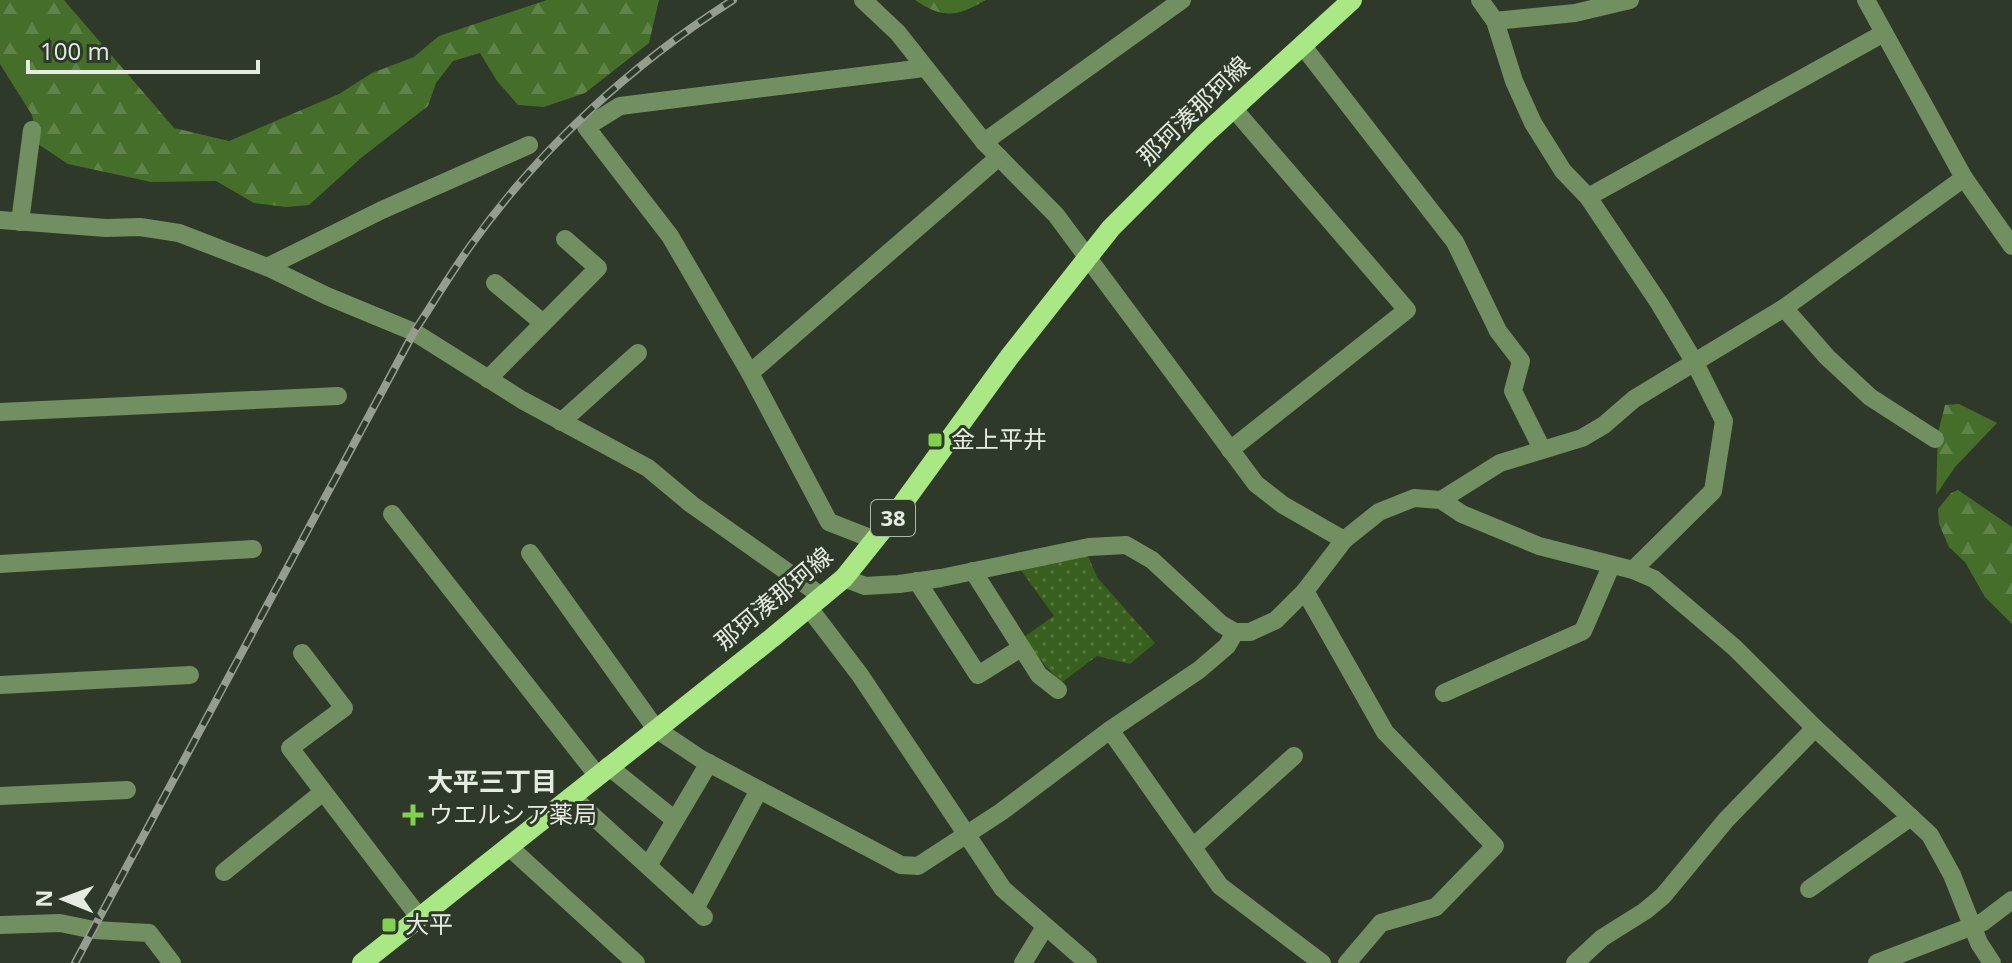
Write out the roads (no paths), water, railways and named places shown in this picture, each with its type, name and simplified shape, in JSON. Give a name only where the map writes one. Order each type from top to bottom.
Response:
[{"type":"main road","name":"那珂湊那珂線","points":[[362,963],[844,578],[1086,259],[1159,179],[1352,0]]},
{"type":"street","points":[[863,0],[898,33],[984,142],[1056,215],[1256,484],[1283,505],[1344,540]]},
{"type":"street","points":[[984,142],[1182,0]]},
{"type":"street","points":[[1480,0],[1495,21],[1514,81],[1533,123],[1563,171],[1588,197],[1659,303],[1695,363],[1724,421],[1713,491],[1633,570]]},
{"type":"street","points":[[1495,21],[1575,13],[1630,0]]},
{"type":"street","points":[[1866,0],[1964,178],[2008,235]]},
{"type":"street","points":[[1588,197],[1884,33]]},
{"type":"street","points":[[1302,45],[1455,242],[1498,331],[1521,361],[1513,391],[1542,449]]},
{"type":"street","points":[[875,540],[829,522],[750,373],[670,236],[586,127],[620,106],[924,68]]},
{"type":"street","points":[[1230,450],[1407,310],[1233,108]]},
{"type":"street","points":[[20,222],[32,130]]},
{"type":"street","points":[[267,267],[382,210],[529,145]]},
{"type":"street","points":[[750,373],[999,157]]},
{"type":"street","points":[[1441,500],[1500,463],[1582,438],[1604,425],[1634,399],[1784,308],[1964,178]]},
{"type":"street","points":[[0,220],[106,228],[140,227],[179,233],[267,267],[414,332],[561,422],[648,468],[816,602],[860,675],[1003,889],[1088,963]]},
{"type":"street","points":[[488,379],[598,268],[565,239]]},
{"type":"street","points":[[495,283],[543,323]]},
{"type":"street","points":[[1784,308],[1827,357],[1870,397],[1935,439]]},
{"type":"street","points":[[561,422],[638,353]]},
{"type":"street","points":[[0,412],[338,396]]},
{"type":"street","points":[[844,578],[865,586],[917,581],[1089,547],[1126,545],[1152,560],[1204,611],[1235,632],[1250,632],[1276,620],[1305,591],[1344,540],[1379,512],[1414,498],[1441,500],[1462,514],[1539,546],[1633,570],[1654,579],[1723,638],[1930,835],[1952,875],[1979,943],[1992,963]]},
{"type":"street","points":[[392,514],[603,771],[675,820]]},
{"type":"street","points":[[0,564],[253,549]]},
{"type":"street","points":[[530,553],[656,729],[709,763],[901,865],[918,866],[1001,812],[1110,730],[1199,670],[1227,646],[1235,632]]},
{"type":"street","points":[[1444,693],[1583,631],[1611,566]]},
{"type":"street","points":[[973,571],[1039,675],[1058,690]]},
{"type":"street","points":[[917,581],[978,675],[1021,648]]},
{"type":"street","points":[[1305,591],[1385,732],[1495,846],[1436,907],[1381,923],[1347,963]]},
{"type":"street","points":[[302,653],[344,708],[290,748],[419,917]]},
{"type":"street","points":[[0,685],[190,675]]},
{"type":"street","points":[[1575,963],[1602,938],[1663,896],[1726,820],[1815,728]]},
{"type":"street","points":[[1110,730],[1220,886],[1322,963]]},
{"type":"street","points":[[1193,847],[1294,756]]},
{"type":"street","points":[[648,866],[709,763]]},
{"type":"street","points":[[0,796],[127,790]]},
{"type":"street","points":[[571,796],[700,913],[759,790]]},
{"type":"street","points":[[224,872],[323,792]]},
{"type":"street","points":[[1809,889],[1911,817]]},
{"type":"street","points":[[508,846],[636,963]]},
{"type":"street","points":[[1877,963],[1983,922],[2012,900]]},
{"type":"street","points":[[0,925],[60,923],[94,930],[149,933],[172,963]]},
{"type":"street","points":[[1023,963],[1045,927]]},
{"type":"railway","points":[[75,963],[414,332],[464,256],[527,175],[590,110],[659,52],[733,0]]},
{"type":"place","name":"金上平井","points":[[935,440]]},
{"type":"place","name":"ウエルシア薬局","points":[[413,815]]},
{"type":"place","name":"大平","points":[[389,925]]},
{"type":"district","name":"大平三丁目","points":[[492,782]]}]
